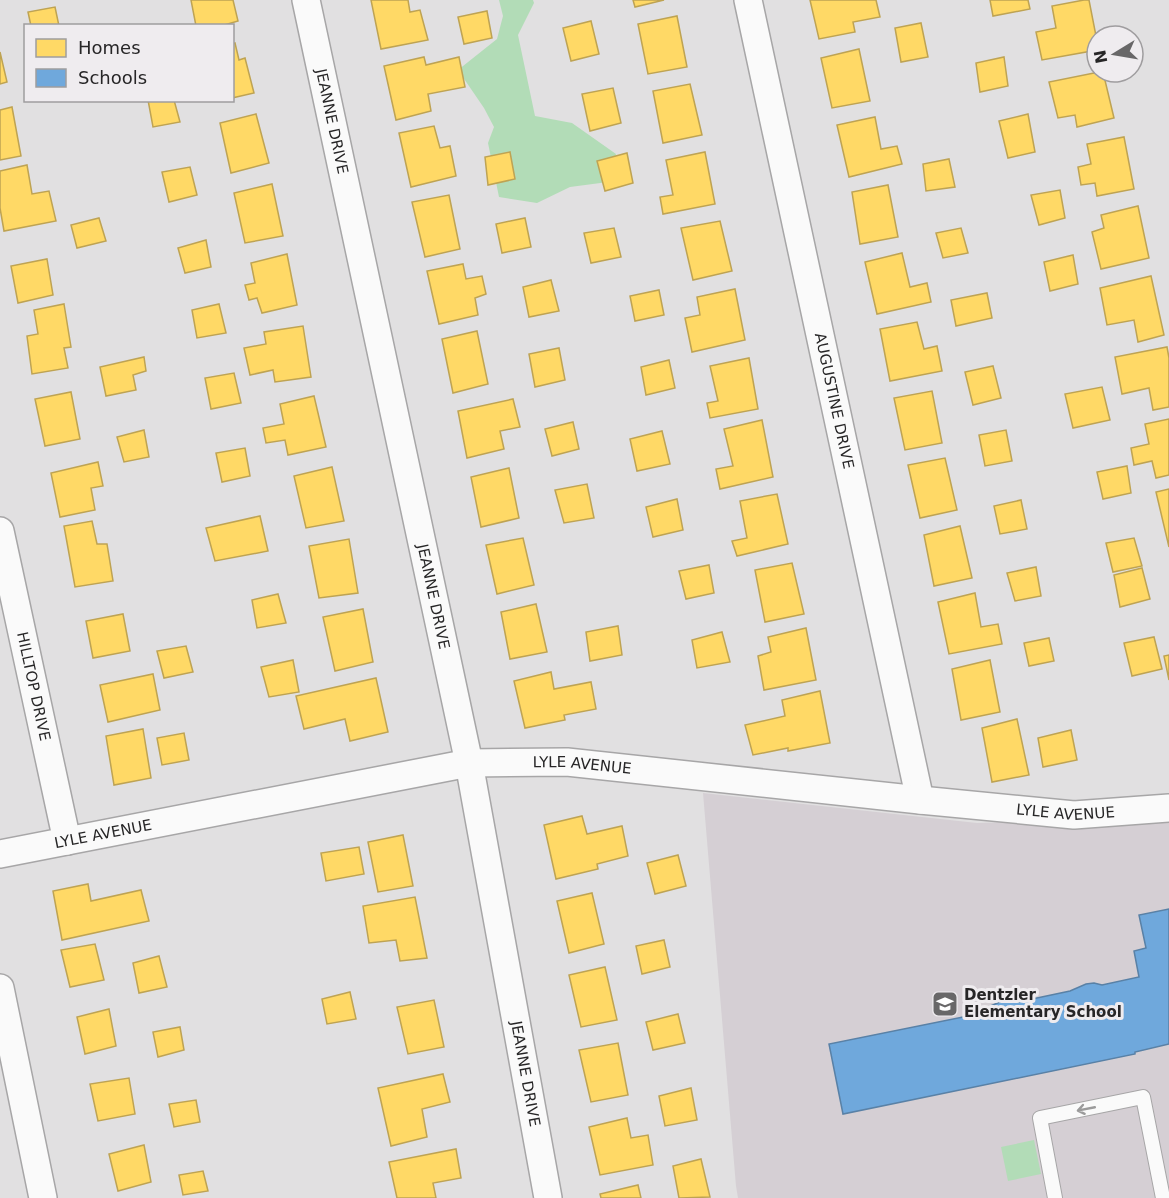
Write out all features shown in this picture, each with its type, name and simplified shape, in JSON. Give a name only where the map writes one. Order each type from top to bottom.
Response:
[{"type":"street","name":"JEANNE DRIVE","points":[[306,0],[470,763],[548,1198]]},
{"type":"street","name":"AUGUSTINE DRIVE","points":[[748,0],[920,800]]},
{"type":"street","name":"HILLTOP DRIVE","points":[[0,531],[67,841]]},
{"type":"street","name":"LYLE AVENUE","points":[[0,854],[470,763],[567,762],[1074,815],[1169,808]]},
{"type":"street","points":[[0,988],[43,1198]]},
{"type":"lane","points":[[1055,1198],[1040,1118],[1143,1097],[1163,1198]]},
{"type":"shaded area","name":"Dentzler Elementary School","points":[[703,793],[977,823],[1169,816],[1169,1198],[738,1198]]},
{"type":"green space","points":[[499,0],[533,0],[534,3],[518,35],[535,116],[572,123],[616,154],[608,182],[570,187],[537,203],[499,197],[488,143],[494,127],[458,70],[497,39],[503,16]]},
{"type":"green space","points":[[1034,1140],[1041,1174],[1008,1181],[1001,1147]]},
{"type":"building: Homes","points":[[191,0],[233,0],[238,21],[228,24],[196,24]]},
{"type":"building: Homes","points":[[371,0],[408,0],[410,12],[420,10],[428,40],[381,49]]},
{"type":"building: Homes","points":[[633,0],[664,0],[635,7]]},
{"type":"building: Homes","points":[[810,0],[876,0],[880,17],[853,22],[855,32],[819,39]]},
{"type":"building: Homes","points":[[990,0],[1028,0],[1030,9],[993,16]]},
{"type":"building: Homes","points":[[1089,0],[1094,24],[1085,24],[1085,52],[1042,60],[1036,32],[1056,28],[1052,6]]},
{"type":"building: Homes","points":[[55,7],[59,24],[31,24],[28,12]]},
{"type":"building: Homes","points":[[487,11],[492,38],[464,44],[458,17]]},
{"type":"building: Homes","points":[[677,16],[687,67],[648,74],[638,24]]},
{"type":"building: Homes","points":[[591,21],[599,54],[571,61],[563,28]]},
{"type":"building: Homes","points":[[921,23],[928,57],[901,62],[895,28]]},
{"type":"building: Homes","points":[[234,43],[239,60],[245,58],[254,93],[234,98]]},
{"type":"building: Homes","points":[[859,49],[870,101],[832,108],[821,58]]},
{"type":"building: Homes","points":[[0,52],[7,82],[0,84]]},
{"type":"building: Homes","points":[[424,57],[426,65],[459,57],[465,87],[428,94],[431,111],[396,120],[384,66]]},
{"type":"building: Homes","points":[[1004,57],[1008,86],[980,92],[976,63]]},
{"type":"building: Homes","points":[[1085,75],[1085,84],[1106,84],[1114,118],[1077,127],[1075,115],[1058,118],[1049,82]]},
{"type":"building: Homes","points":[[690,84],[702,135],[663,143],[653,91]]},
{"type":"building: Homes","points":[[613,88],[621,123],[590,131],[582,94]]},
{"type":"building: Homes","points":[[148,102],[175,102],[180,122],[153,127]]},
{"type":"building: Homes","points":[[12,107],[21,156],[0,160],[0,110]]},
{"type":"building: Homes","points":[[256,114],[269,163],[231,173],[220,123]]},
{"type":"building: Homes","points":[[1028,114],[1035,152],[1008,158],[999,121]]},
{"type":"building: Homes","points":[[875,117],[881,149],[897,146],[902,164],[849,177],[837,125]]},
{"type":"building: Homes","points":[[434,126],[440,148],[450,146],[456,176],[411,187],[399,133]]},
{"type":"building: Homes","points":[[1124,137],[1134,189],[1097,196],[1095,183],[1081,185],[1078,167],[1091,164],[1087,144]]},
{"type":"building: Homes","points":[[510,152],[515,179],[488,185],[485,157]]},
{"type":"building: Homes","points":[[705,152],[715,204],[663,214],[660,197],[673,195],[666,160]]},
{"type":"building: Homes","points":[[627,153],[633,183],[605,191],[597,161]]},
{"type":"building: Homes","points":[[949,159],[955,187],[926,191],[923,164]]},
{"type":"building: Homes","points":[[27,165],[32,194],[49,191],[56,221],[4,231],[0,208],[0,171]]},
{"type":"building: Homes","points":[[190,167],[197,195],[169,202],[162,172]]},
{"type":"building: Homes","points":[[272,184],[283,236],[245,243],[234,193]]},
{"type":"building: Homes","points":[[888,185],[898,237],[860,244],[852,192]]},
{"type":"building: Homes","points":[[1060,190],[1065,218],[1039,225],[1031,195]]},
{"type":"building: Homes","points":[[449,195],[460,249],[425,257],[412,202]]},
{"type":"building: Homes","points":[[1138,206],[1149,258],[1101,269],[1092,232],[1104,228],[1101,215]]},
{"type":"building: Homes","points":[[99,218],[106,241],[77,248],[71,225]]},
{"type":"building: Homes","points":[[525,218],[531,247],[502,253],[496,224]]},
{"type":"building: Homes","points":[[720,221],[732,271],[693,280],[681,228]]},
{"type":"building: Homes","points":[[614,228],[621,257],[591,263],[584,233]]},
{"type":"building: Homes","points":[[961,228],[968,253],[943,258],[936,233]]},
{"type":"building: Homes","points":[[206,240],[211,267],[185,273],[178,248]]},
{"type":"building: Homes","points":[[902,253],[910,287],[927,283],[931,302],[877,314],[865,262]]},
{"type":"building: Homes","points":[[287,254],[297,305],[262,313],[257,298],[249,300],[245,285],[255,283],[251,263]]},
{"type":"building: Homes","points":[[1073,255],[1078,284],[1050,291],[1044,262]]},
{"type":"building: Homes","points":[[47,259],[53,295],[18,303],[11,266]]},
{"type":"building: Homes","points":[[463,264],[466,279],[482,276],[486,294],[475,298],[478,315],[439,324],[427,271]]},
{"type":"building: Homes","points":[[1151,276],[1164,335],[1138,342],[1134,320],[1107,325],[1100,288]]},
{"type":"building: Homes","points":[[551,280],[559,311],[529,317],[523,287]]},
{"type":"building: Homes","points":[[735,289],[745,340],[692,352],[685,318],[700,315],[697,297]]},
{"type":"building: Homes","points":[[659,290],[664,315],[635,321],[630,296]]},
{"type":"building: Homes","points":[[987,293],[992,318],[956,326],[951,300]]},
{"type":"building: Homes","points":[[64,304],[71,347],[64,348],[68,368],[32,374],[27,336],[38,334],[34,310]]},
{"type":"building: Homes","points":[[219,304],[226,333],[197,338],[192,310]]},
{"type":"building: Homes","points":[[917,322],[924,349],[937,346],[942,371],[890,381],[880,329]]},
{"type":"building: Homes","points":[[303,326],[311,377],[275,382],[273,370],[250,375],[244,348],[266,344],[264,332]]},
{"type":"building: Homes","points":[[477,331],[488,384],[453,393],[442,339]]},
{"type":"building: Homes","points":[[1167,347],[1169,407],[1153,410],[1149,388],[1122,394],[1115,357]]},
{"type":"building: Homes","points":[[559,348],[565,380],[535,387],[529,354]]},
{"type":"building: Homes","points":[[144,357],[146,371],[133,375],[136,390],[106,396],[100,367]]},
{"type":"building: Homes","points":[[749,358],[758,409],[710,418],[707,403],[718,401],[710,366]]},
{"type":"building: Homes","points":[[669,360],[675,388],[646,395],[641,367]]},
{"type":"building: Homes","points":[[993,366],[1001,398],[973,405],[965,372]]},
{"type":"building: Homes","points":[[234,373],[241,403],[211,409],[205,378]]},
{"type":"building: Homes","points":[[1102,387],[1110,420],[1073,428],[1065,394]]},
{"type":"building: Homes","points":[[932,391],[942,443],[905,450],[894,398]]},
{"type":"building: Homes","points":[[71,392],[80,439],[45,446],[35,399]]},
{"type":"building: Homes","points":[[314,396],[326,447],[288,455],[285,440],[266,443],[263,428],[284,424],[280,404]]},
{"type":"building: Homes","points":[[513,399],[520,427],[500,431],[504,449],[467,458],[458,411]]},
{"type":"building: Homes","points":[[1169,419],[1169,475],[1156,478],[1152,461],[1134,465],[1131,448],[1149,444],[1145,424]]},
{"type":"building: Homes","points":[[762,420],[773,477],[720,489],[716,469],[733,466],[724,429]]},
{"type":"building: Homes","points":[[573,422],[579,449],[552,456],[545,429]]},
{"type":"building: Homes","points":[[144,430],[149,457],[124,462],[117,437]]},
{"type":"building: Homes","points":[[1006,430],[1012,461],[985,466],[979,435]]},
{"type":"building: Homes","points":[[662,431],[670,464],[637,471],[630,439]]},
{"type":"building: Homes","points":[[245,448],[250,476],[222,482],[216,453]]},
{"type":"building: Homes","points":[[945,458],[957,510],[920,518],[908,465]]},
{"type":"building: Homes","points":[[98,462],[103,486],[91,488],[95,510],[60,517],[51,473]]},
{"type":"building: Homes","points":[[1127,466],[1131,493],[1103,499],[1097,472]]},
{"type":"building: Homes","points":[[332,467],[344,521],[306,528],[294,476]]},
{"type":"building: Homes","points":[[509,468],[519,518],[481,527],[471,477]]},
{"type":"building: Homes","points":[[587,484],[594,518],[564,523],[555,490]]},
{"type":"building: Homes","points":[[1169,489],[1169,547],[1156,492]]},
{"type":"building: Homes","points":[[777,494],[788,544],[737,556],[732,541],[747,538],[740,501]]},
{"type":"building: Homes","points":[[677,499],[683,530],[653,537],[646,507]]},
{"type":"building: Homes","points":[[1021,500],[1027,529],[1000,534],[994,506]]},
{"type":"building: Homes","points":[[260,516],[268,551],[215,561],[206,528]]},
{"type":"building: Homes","points":[[92,521],[97,544],[107,544],[113,581],[75,587],[64,526]]},
{"type":"building: Homes","points":[[960,526],[972,578],[934,586],[924,535]]},
{"type":"building: Homes","points":[[523,538],[534,585],[497,594],[486,545]]},
{"type":"building: Homes","points":[[1134,538],[1142,566],[1113,572],[1106,543]]},
{"type":"building: Homes","points":[[349,539],[358,593],[319,598],[309,546]]},
{"type":"building: Homes","points":[[792,563],[804,614],[765,622],[755,570]]},
{"type":"building: Homes","points":[[709,565],[714,593],[686,599],[679,571]]},
{"type":"building: Homes","points":[[1036,567],[1041,596],[1015,601],[1007,573]]},
{"type":"building: Homes","points":[[1142,568],[1150,599],[1120,607],[1114,575]]},
{"type":"building: Homes","points":[[975,593],[981,627],[998,624],[1002,644],[949,654],[938,602]]},
{"type":"building: Homes","points":[[278,594],[286,623],[257,628],[252,600]]},
{"type":"building: Homes","points":[[536,604],[547,652],[510,659],[501,612]]},
{"type":"building: Homes","points":[[363,609],[373,662],[335,671],[323,617]]},
{"type":"building: Homes","points":[[123,614],[130,651],[93,658],[86,621]]},
{"type":"building: Homes","points":[[618,626],[622,655],[590,661],[586,632]]},
{"type":"building: Homes","points":[[806,628],[816,680],[764,690],[758,656],[771,652],[768,637]]},
{"type":"building: Homes","points":[[722,632],[730,662],[697,668],[692,640]]},
{"type":"building: Homes","points":[[1154,637],[1162,669],[1132,676],[1124,643]]},
{"type":"building: Homes","points":[[1049,638],[1054,661],[1029,666],[1024,643]]},
{"type":"building: Homes","points":[[186,646],[193,672],[164,678],[157,651]]},
{"type":"building: Homes","points":[[1169,655],[1169,680],[1164,656]]},
{"type":"building: Homes","points":[[293,660],[299,692],[269,697],[261,667]]},
{"type":"building: Homes","points":[[990,660],[1000,712],[961,720],[952,669]]},
{"type":"building: Homes","points":[[551,672],[554,689],[591,682],[596,709],[564,715],[565,720],[525,728],[514,681]]},
{"type":"building: Homes","points":[[153,674],[160,710],[108,722],[100,685]]},
{"type":"building: Homes","points":[[376,678],[388,732],[350,741],[345,719],[304,729],[296,696]]},
{"type":"building: Homes","points":[[820,691],[830,743],[753,755],[745,725],[785,716],[782,700]]},
{"type":"building: Homes","points":[[1017,719],[1029,775],[992,782],[982,728]]},
{"type":"building: Homes","points":[[143,729],[151,778],[114,785],[106,736]]},
{"type":"building: Homes","points":[[1071,730],[1077,760],[1043,767],[1038,738]]},
{"type":"building: Homes","points":[[184,733],[189,760],[162,765],[157,738]]},
{"type":"building: Homes","points":[[582,816],[587,834],[622,826],[628,856],[597,864],[598,869],[556,879],[544,825]]},
{"type":"building: Homes","points":[[403,835],[413,886],[378,892],[368,842]]},
{"type":"building: Homes","points":[[359,847],[364,874],[326,881],[321,853]]},
{"type":"building: Homes","points":[[678,855],[686,886],[655,894],[647,863]]},
{"type":"building: Homes","points":[[88,884],[91,901],[141,890],[149,921],[62,940],[53,891]]},
{"type":"building: Homes","points":[[592,893],[604,944],[569,953],[557,901]]},
{"type":"building: Homes","points":[[415,897],[427,958],[400,961],[396,940],[369,943],[363,906]]},
{"type":"building: Homes","points":[[664,940],[670,967],[642,974],[636,946]]},
{"type":"building: Homes","points":[[95,944],[104,980],[70,987],[61,950]]},
{"type":"building: Homes","points":[[159,956],[167,987],[139,993],[133,963]]},
{"type":"building: Homes","points":[[605,967],[617,1020],[581,1027],[569,975]]},
{"type":"building: Homes","points":[[350,992],[356,1019],[327,1024],[322,999]]},
{"type":"building: Homes","points":[[434,1000],[444,1047],[408,1054],[397,1007]]},
{"type":"building: Homes","points":[[109,1009],[116,1046],[85,1054],[77,1017]]},
{"type":"building: Homes","points":[[678,1014],[685,1043],[653,1050],[646,1022]]},
{"type":"building: Homes","points":[[180,1027],[184,1050],[158,1057],[153,1032]]},
{"type":"building: Homes","points":[[618,1043],[628,1095],[591,1102],[579,1050]]},
{"type":"building: Homes","points":[[443,1074],[450,1102],[422,1109],[427,1137],[391,1146],[378,1088]]},
{"type":"building: Homes","points":[[129,1078],[135,1114],[98,1121],[90,1084]]},
{"type":"building: Homes","points":[[691,1088],[697,1120],[665,1126],[659,1096]]},
{"type":"building: Homes","points":[[196,1100],[200,1122],[174,1127],[169,1104]]},
{"type":"building: Homes","points":[[627,1118],[631,1138],[648,1135],[653,1165],[600,1175],[589,1127]]},
{"type":"building: Homes","points":[[144,1145],[151,1182],[118,1191],[109,1154]]},
{"type":"building: Homes","points":[[456,1149],[461,1178],[433,1183],[436,1198],[397,1198],[389,1162]]},
{"type":"building: Homes","points":[[701,1159],[710,1197],[679,1198],[673,1166]]},
{"type":"building: Homes","points":[[203,1171],[208,1191],[183,1195],[179,1175]]},
{"type":"building: Homes","points":[[638,1185],[641,1198],[601,1198],[600,1194]]},
{"type":"building: Schools","name":"Dentzler Elementary School","points":[[1169,909],[1169,1044],[1135,1052],[1135,1054],[843,1114],[829,1044],[973,1015],[973,1011],[1002,1001],[1018,1002],[1070,991],[1086,984],[1102,985],[1139,977],[1134,951],[1146,948],[1139,915]]},
{"type":"place","name":"Dentzler Elementary School","points":[[945,1004]]}]
